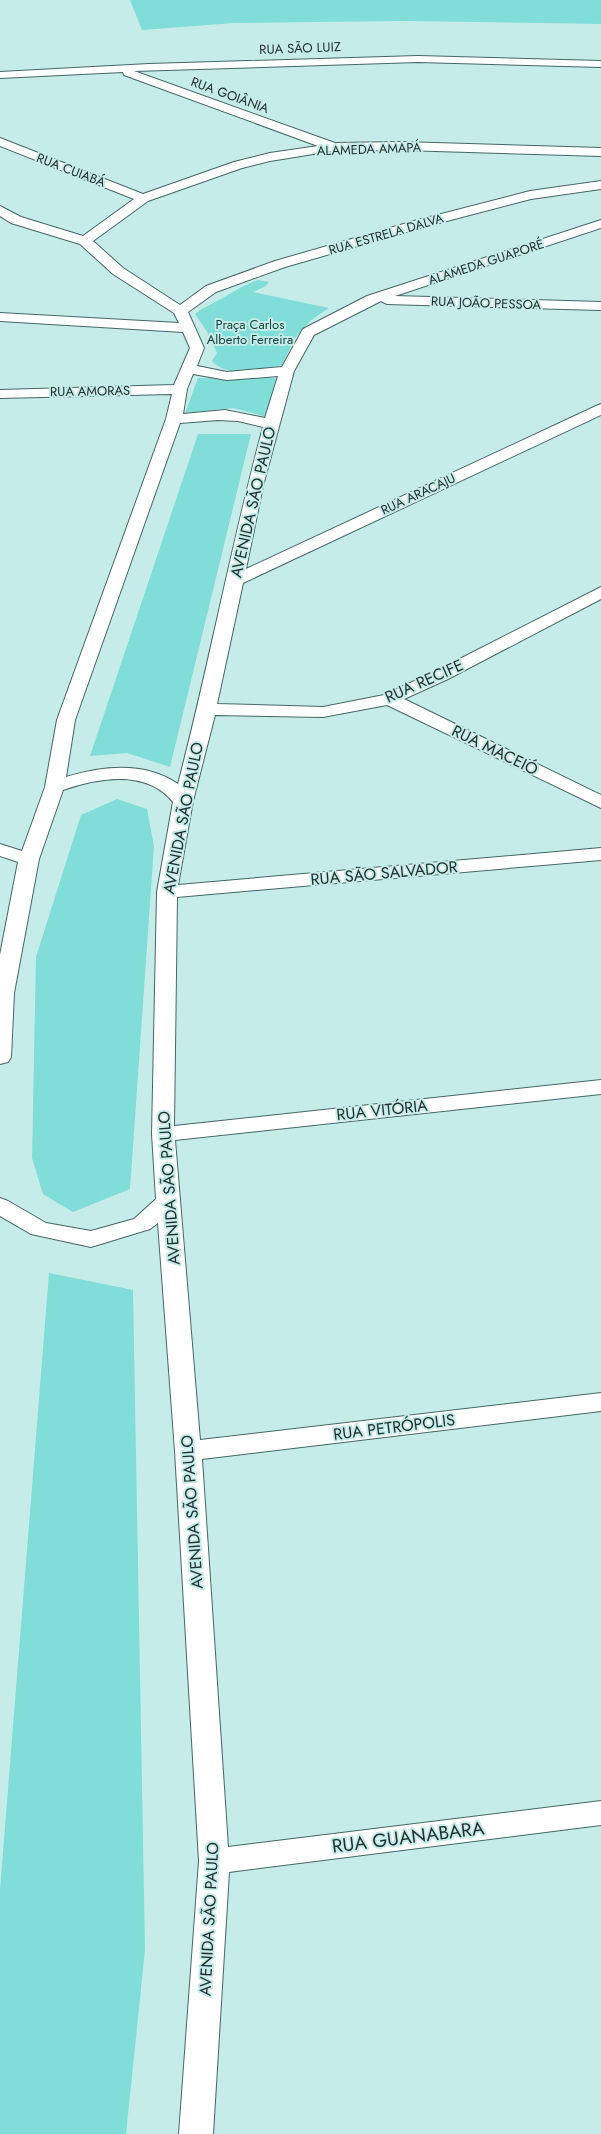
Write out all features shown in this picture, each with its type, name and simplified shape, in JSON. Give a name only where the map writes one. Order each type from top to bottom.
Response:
[{"type":"street","name":"RUA SÃO LUIZ","points":[[0,75],[418,59],[601,64]]},
{"type":"street","name":"RUA GOIÂNIA","points":[[119,70],[332,147]]},
{"type":"street","name":"RUA CUIABÁ","points":[[0,142],[143,198]]},
{"type":"street","name":"ALAMEDA AMAPÁ","points":[[85,241],[143,198],[238,165],[270,157],[332,147],[402,146],[601,152]]},
{"type":"street","name":"RUA ESTRELA DALVA","points":[[180,311],[211,289],[280,264],[419,224],[530,195],[601,185]]},
{"type":"street","points":[[0,210],[16,220],[85,241],[118,271],[180,311],[197,348],[180,389],[174,419],[66,720],[55,787],[29,859],[3,993],[0,1057]]},
{"type":"street","name":"ALAMEDA GUAPORÉ","points":[[372,299],[601,224]]},
{"type":"street","name":"RUA JOÃO PESSOA","points":[[372,299],[601,306]]},
{"type":"street","name":"AVENIDA SÃO PAULO","points":[[196,2134],[214,1861],[188,1451],[163,1134],[167,892],[183,802],[207,709],[255,486],[287,371],[308,332],[372,299]]},
{"type":"street","points":[[0,317],[188,328]]},
{"type":"street","points":[[188,369],[227,376],[287,371]]},
{"type":"street","name":"RUA AMORAS","points":[[0,394],[180,389]]},
{"type":"street","name":"RUA ARACAJU","points":[[235,580],[601,408]]},
{"type":"street","points":[[174,419],[193,419],[219,415],[248,418],[271,425]]},
{"type":"street","name":"RUA RECIFE","points":[[207,709],[323,712],[389,699],[442,675],[601,592]]},
{"type":"street","name":"RUA MACEIÓ","points":[[389,699],[601,802]]},
{"type":"street","points":[[55,787],[82,777],[121,774],[144,776],[170,786],[183,802]]},
{"type":"street","points":[[0,850],[29,859]]},
{"type":"street","name":"RUA SÃO SALVADOR","points":[[167,892],[601,854]]},
{"type":"street","name":"RUA VITÓRIA","points":[[163,1134],[601,1087]]},
{"type":"street","points":[[0,1206],[39,1229],[91,1239],[142,1224],[169,1201]]},
{"type":"street","name":"RUA PETRÓPOLIS","points":[[188,1451],[601,1402]]},
{"type":"street","name":"RUA GUANABARA","points":[[214,1861],[601,1813]]},
{"type":"green space","points":[[130,0],[601,0],[601,24],[404,21],[234,23],[142,30]]},
{"type":"green space","name":"Praça Carlos Alberto Ferreira","points":[[258,280],[269,282],[266,286],[253,292],[329,308],[310,321],[295,338],[282,365],[245,371],[227,370],[219,367],[212,361],[217,353],[206,330],[195,314],[203,308]]},
{"type":"green space","points":[[198,378],[276,378],[267,417],[233,408],[185,413]]},
{"type":"green space","points":[[198,434],[251,434],[170,767],[127,753],[90,756]]},
{"type":"green space","points":[[117,799],[147,809],[154,846],[130,1189],[73,1212],[43,1194],[32,1158],[36,957],[81,815]]},
{"type":"green space","points":[[49,1273],[133,1290],[145,1950],[126,2134],[0,2134],[0,1890]]}]
